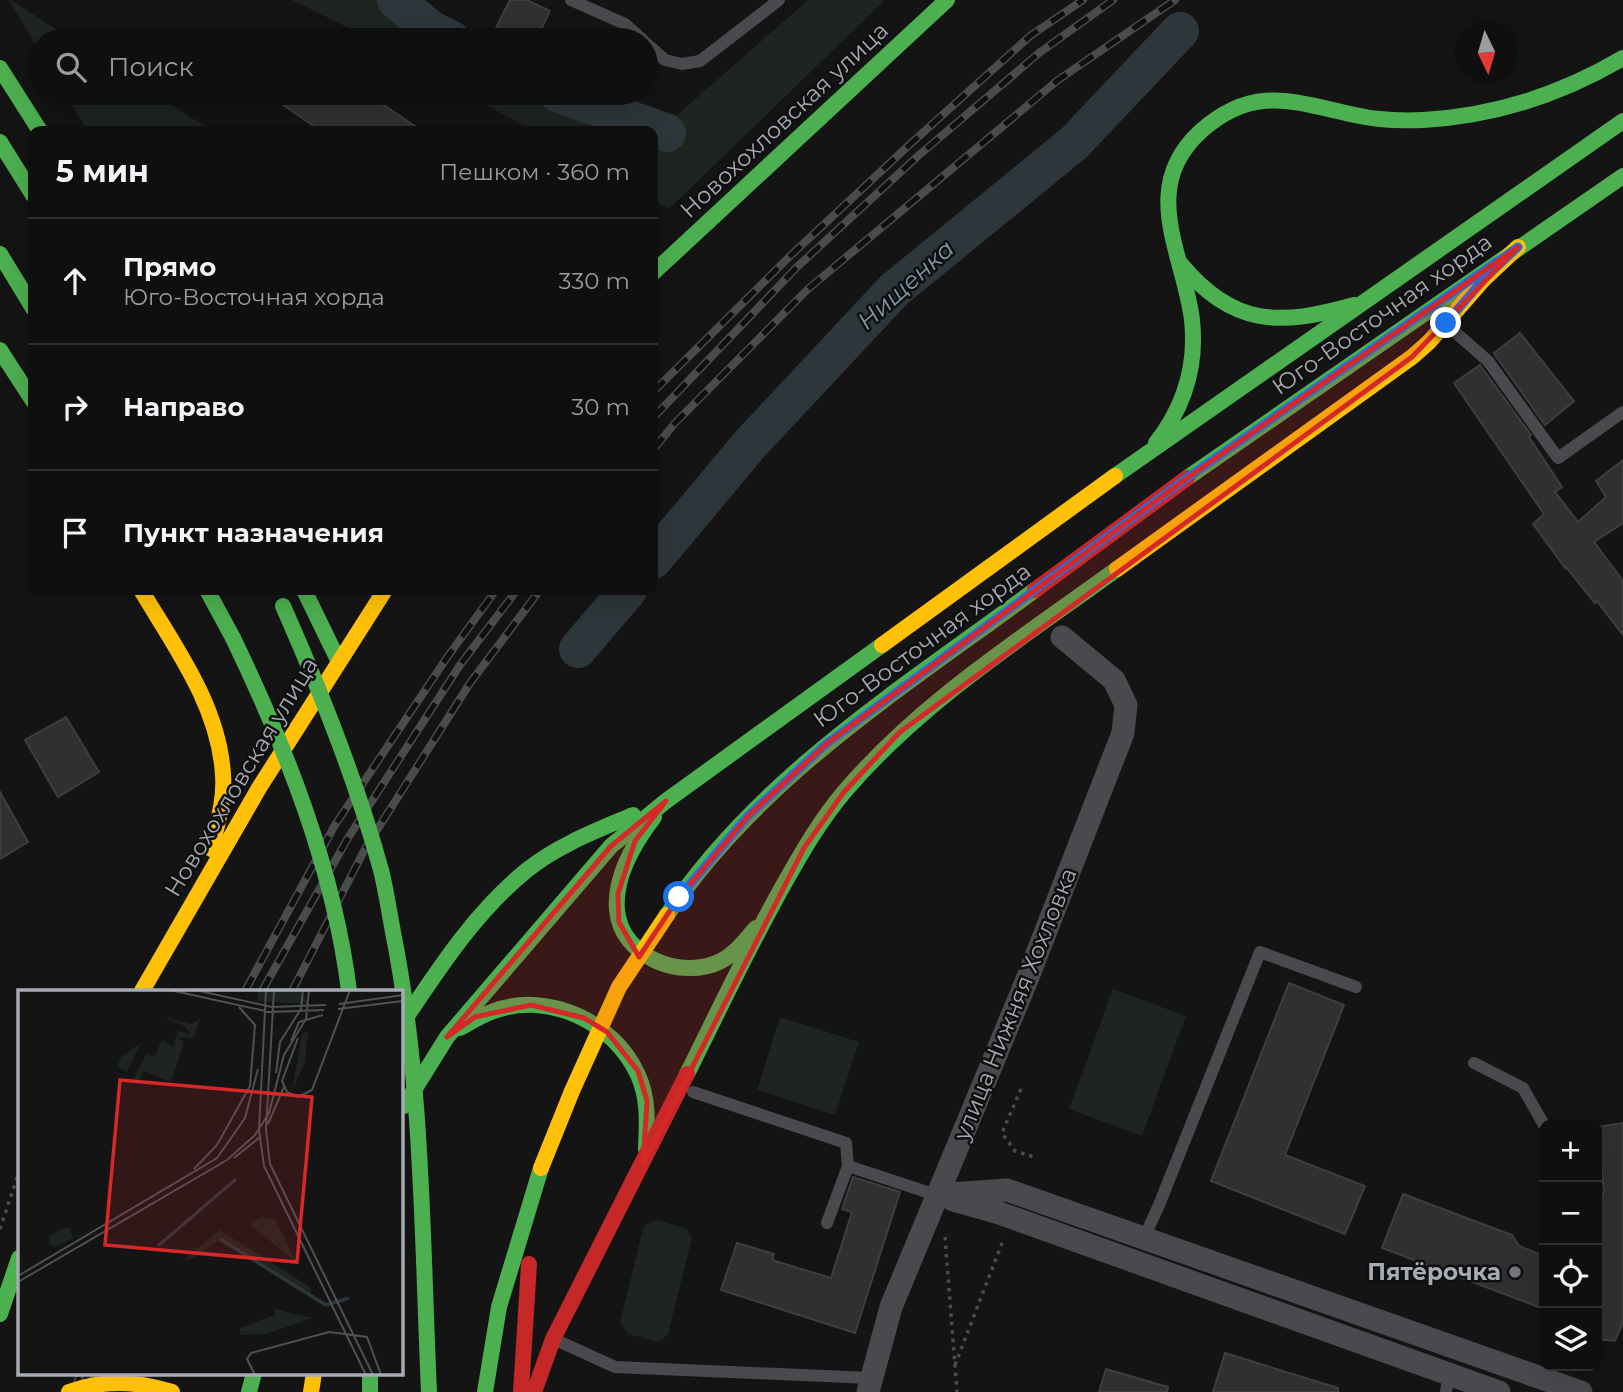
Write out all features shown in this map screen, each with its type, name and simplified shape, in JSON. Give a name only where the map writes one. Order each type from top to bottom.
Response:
[{"type":"main road","name":"Новохохловская улица","points":[[658,268],[947,0]]},
{"type":"main road","points":[[1147,453],[1169,429],[1180,410],[1192,366],[1189,302],[1173,244],[1167,207],[1169,188],[1178,160],[1194,136],[1208,123],[1242,105],[1260,100],[1280,99],[1359,116],[1419,120],[1490,112],[1540,100],[1594,77],[1623,58]]},
{"type":"main road","points":[[0,68],[37,126]]},
{"type":"main road","name":"Юго-Восточная хорда","points":[[402,1111],[447,1037],[611,846],[666,801],[1147,453],[1623,121]]},
{"type":"main road","points":[[0,142],[28,187]]},
{"type":"main road","name":"Юго-Восточная хорда","points":[[485,1392],[487,1363],[509,1264],[541,1168],[619,987],[679,897],[748,816],[826,744],[1187,478],[1623,176]]},
{"type":"main road","points":[[1559,219],[1623,194]]},
{"type":"main road","points":[[1173,244],[1180,262],[1191,278],[1220,303],[1237,312],[1265,318],[1294,318],[1326,314],[1360,303]]},
{"type":"main road","points":[[534,1392],[553,1339],[762,922],[804,848],[844,792],[900,732],[951,690],[1412,357],[1483,280],[1518,247]]},
{"type":"main road","points":[[0,254],[28,299]]},
{"type":"main road","points":[[0,350],[28,393]]},
{"type":"main road","points":[[144,595],[208,708],[220,746],[222,805],[203,879]]},
{"type":"main road","points":[[210,595],[268,708],[303,800],[330,891],[349,990]]},
{"type":"main road","points":[[276,595],[316,679],[381,871],[398,961],[415,1077],[429,1392]]},
{"type":"main road","points":[[306,595],[338,660]]},
{"type":"main road","name":"Новохохловская улица","points":[[143,990],[203,879],[338,660],[382,595]]},
{"type":"main road","points":[[666,801],[635,841],[618,894],[619,922],[629,940],[642,954],[661,965],[699,967],[717,963],[735,951],[762,922]]},
{"type":"main road","points":[[402,1024],[443,963],[481,915],[528,869],[582,837],[666,801]]},
{"type":"main road","points":[[447,1037],[475,1017],[509,1007],[531,1005],[558,1008],[584,1017],[607,1032],[624,1049],[638,1071],[647,1101],[650,1128],[643,1164]]},
{"type":"main road","points":[[521,1392],[526,1291],[541,1168]]},
{"type":"main road","points":[[0,1314],[18,1261]]},
{"type":"main road","points":[[249,1392],[254,1374]]},
{"type":"main road","points":[[311,1392],[314,1374]]},
{"type":"main road","points":[[370,1374],[370,1392]]},
{"type":"main road","points":[[69,1392],[113,1382],[148,1384],[172,1392]]},
{"type":"street","name":"улица Нижняя Хохловка","points":[[870,1385],[891,1307],[1026,982],[1123,733],[1126,705],[1114,680],[1062,637]]},
{"type":"street","points":[[936,1195],[1007,1190],[1581,1392]]},
{"type":"street","points":[[936,1195],[999,1213],[1499,1392]]},
{"type":"lane","points":[[571,0],[629,28]]},
{"type":"lane","points":[[658,54],[665,60],[682,64],[700,61],[779,0]]},
{"type":"lane","points":[[1446,323],[1488,361],[1558,458],[1623,412]]},
{"type":"lane","points":[[1144,1238],[1261,952],[1356,987]]},
{"type":"lane","points":[[1474,1062],[1523,1088],[1541,1119]]},
{"type":"lane","points":[[693,1092],[846,1143],[848,1166],[827,1223]]},
{"type":"lane","points":[[848,1166],[936,1195]]},
{"type":"lane","points":[[553,1339],[615,1367],[870,1385]]},
{"type":"path","points":[[1021,1089],[1002,1133],[1015,1151],[1034,1157]]},
{"type":"path","points":[[0,1229],[18,1174]]},
{"type":"path","points":[[955,1365],[1009,1227]]},
{"type":"path","points":[[944,1228],[957,1392]]},
{"type":"highlighted area","points":[[1518,247],[1412,357],[900,732],[844,792],[804,848],[643,1164],[647,1101],[638,1071],[607,1032],[584,1018],[531,1005],[475,1017],[447,1037],[611,846],[666,801],[635,841],[618,894],[619,922],[639,957],[679,897],[748,816],[826,744],[1187,478]]},
{"type":"shaded area","points":[[9,0],[54,28],[28,28],[28,32]]},
{"type":"shaded area","points":[[292,0],[399,0],[458,28],[349,28]]},
{"type":"shaded area","points":[[808,0],[885,0],[669,209],[658,203],[658,126],[524,126],[486,105],[647,105],[677,115]]},
{"type":"shaded area","points":[[72,105],[172,105],[204,126],[85,126]]},
{"type":"shaded area","points":[[1113,989],[1186,1016],[1142,1136],[1069,1109]]},
{"type":"shaded area","points":[[780,1017],[859,1042],[835,1115],[757,1090]]},
{"type":"shaded area","points":[[656,1220],[686,1228],[692,1238],[668,1335],[658,1342],[628,1334],[620,1323],[643,1228]]},
{"type":"building","points":[[510,0],[527,0],[550,11],[542,28],[496,28]]},
{"type":"building","points":[[283,105],[384,105],[415,126],[314,126]]},
{"type":"building","points":[[1520,333],[1574,401],[1545,425],[1494,353]]},
{"type":"building","points":[[1480,365],[1531,435],[1529,437],[1562,487],[1555,492],[1578,522],[1606,497],[1596,481],[1623,460],[1623,523],[1594,542],[1623,581],[1623,635],[1597,601],[1595,603],[1565,568],[1533,524],[1544,514],[1454,383]]},
{"type":"building","points":[[66,717],[99,772],[58,797],[25,740]]},
{"type":"building","points":[[0,792],[28,842],[0,859]]},
{"type":"building","points":[[1289,983],[1344,1005],[1285,1155],[1365,1186],[1345,1234],[1211,1181]]},
{"type":"building","points":[[1623,1123],[1623,1322],[1615,1341],[1602,1340],[1602,1126]]},
{"type":"building","points":[[853,1177],[900,1192],[855,1333],[721,1290],[737,1243],[774,1254],[772,1260],[831,1278],[852,1212],[842,1209]]},
{"type":"building","points":[[1403,1194],[1512,1235],[1519,1246],[1539,1254],[1539,1307],[1382,1248]]},
{"type":"building","points":[[1225,1353],[1338,1388],[1338,1392],[1213,1392]]},
{"type":"building","points":[[1106,1369],[1168,1387],[1167,1392],[1099,1392]]},
{"type":"waterway","name":"Нищенка","points":[[396,0],[429,28]]},
{"type":"waterway","name":"Нищенка","points":[[658,554],[751,443],[894,290],[1074,143],[1180,31]]},
{"type":"waterway","name":"Нищенка","points":[[590,105],[648,126]]},
{"type":"waterway","name":"Нищенка","points":[[658,130],[667,133]]},
{"type":"waterway","name":"Нищенка","points":[[578,649],[624,595]]},
{"type":"railway","points":[[658,387],[789,257],[907,147],[1030,36],[1083,0]]},
{"type":"railway","points":[[658,413],[797,267],[918,156],[1039,53],[1113,0]]},
{"type":"railway","points":[[658,444],[675,423],[808,289],[1058,80],[1175,0]]},
{"type":"railway","points":[[246,990],[335,825],[448,656],[492,595]]},
{"type":"railway","points":[[263,990],[348,838],[460,665],[513,595]]},
{"type":"railway","points":[[293,990],[365,849],[470,683],[536,595]]},
{"type":"railway","points":[[74,1392],[81,1374]]},
{"type":"railway","points":[[89,1392],[96,1374]]},
{"type":"railway","points":[[136,1392],[142,1374]]},
{"type":"traffic: fast","points":[[658,268],[947,0]]},
{"type":"traffic: fast","points":[[1156,443],[1181,400],[1190,370],[1192,320],[1170,222],[1168,198],[1172,175],[1182,153],[1201,131],[1220,116],[1239,107],[1275,100],[1389,120],[1423,120],[1476,114],[1552,92],[1623,58]]},
{"type":"traffic: fast","points":[[0,68],[37,126]]},
{"type":"traffic: fast","points":[[1115,476],[1623,121]]},
{"type":"traffic: fast","points":[[0,142],[28,187]]},
{"type":"traffic: fast","points":[[1187,478],[1623,176]]},
{"type":"traffic: fast","points":[[0,254],[28,300]]},
{"type":"traffic: fast","points":[[1181,264],[1200,285],[1220,300],[1259,316],[1303,316],[1354,305]]},
{"type":"traffic: fast","points":[[0,350],[28,393]]},
{"type":"traffic: fast","points":[[687,1074],[784,884],[820,824],[845,791],[875,758],[940,699],[1117,569]]},
{"type":"traffic: fast","points":[[667,915],[704,865],[789,777],[885,699],[1035,590]]},
{"type":"traffic: fast","points":[[210,595],[233,638]]},
{"type":"traffic: fast","points":[[306,595],[338,660]]},
{"type":"traffic: fast","points":[[283,606],[349,769],[386,893],[403,989],[416,1103],[429,1392]]},
{"type":"traffic: fast","points":[[233,638],[289,766],[320,855],[342,945],[349,990]]},
{"type":"traffic: fast","points":[[404,1106],[447,1037],[611,846],[666,801],[882,645]]},
{"type":"traffic: fast","points":[[402,1024],[458,943],[508,886],[552,853],[633,815]]},
{"type":"traffic: fast","points":[[654,817],[627,860],[619,885],[617,910],[621,927],[629,941],[656,961],[688,968],[721,961],[731,955],[756,928]]},
{"type":"traffic: fast","points":[[460,1028],[494,1011],[536,1005],[557,1008],[596,1026],[627,1056],[642,1084],[646,1102],[646,1149]]},
{"type":"traffic: fast","points":[[485,1392],[499,1307],[541,1168]]},
{"type":"traffic: fast","points":[[0,1314],[18,1261]]},
{"type":"traffic: fast","points":[[249,1392],[254,1374]]},
{"type":"traffic: fast","points":[[370,1374],[370,1392]]},
{"type":"traffic: slow","points":[[1117,569],[1412,357],[1429,342],[1483,280],[1518,247]]},
{"type":"traffic: slow","points":[[882,645],[1115,476]]},
{"type":"traffic: slow","points":[[144,595],[193,678],[204,701],[220,750],[223,794],[211,849]]},
{"type":"traffic: slow","points":[[143,990],[259,788],[382,595]]},
{"type":"traffic: slow","points":[[541,1168],[619,987],[667,915]]},
{"type":"traffic: slow","points":[[311,1392],[314,1374]]},
{"type":"traffic: slow","points":[[69,1392],[108,1383],[146,1386],[172,1392]]},
{"type":"traffic: jam","points":[[1035,590],[1187,478]]},
{"type":"traffic: jam","points":[[534,1392],[553,1339],[687,1074]]},
{"type":"traffic: jam","points":[[521,1392],[529,1264]]},
{"type":"place","name":"Пятёрочка","points":[[1515,1272]]},
{"type":"route","points":[[679,897],[748,816],[826,744],[1187,478],[1518,247],[1483,280],[1446,323]]}]
